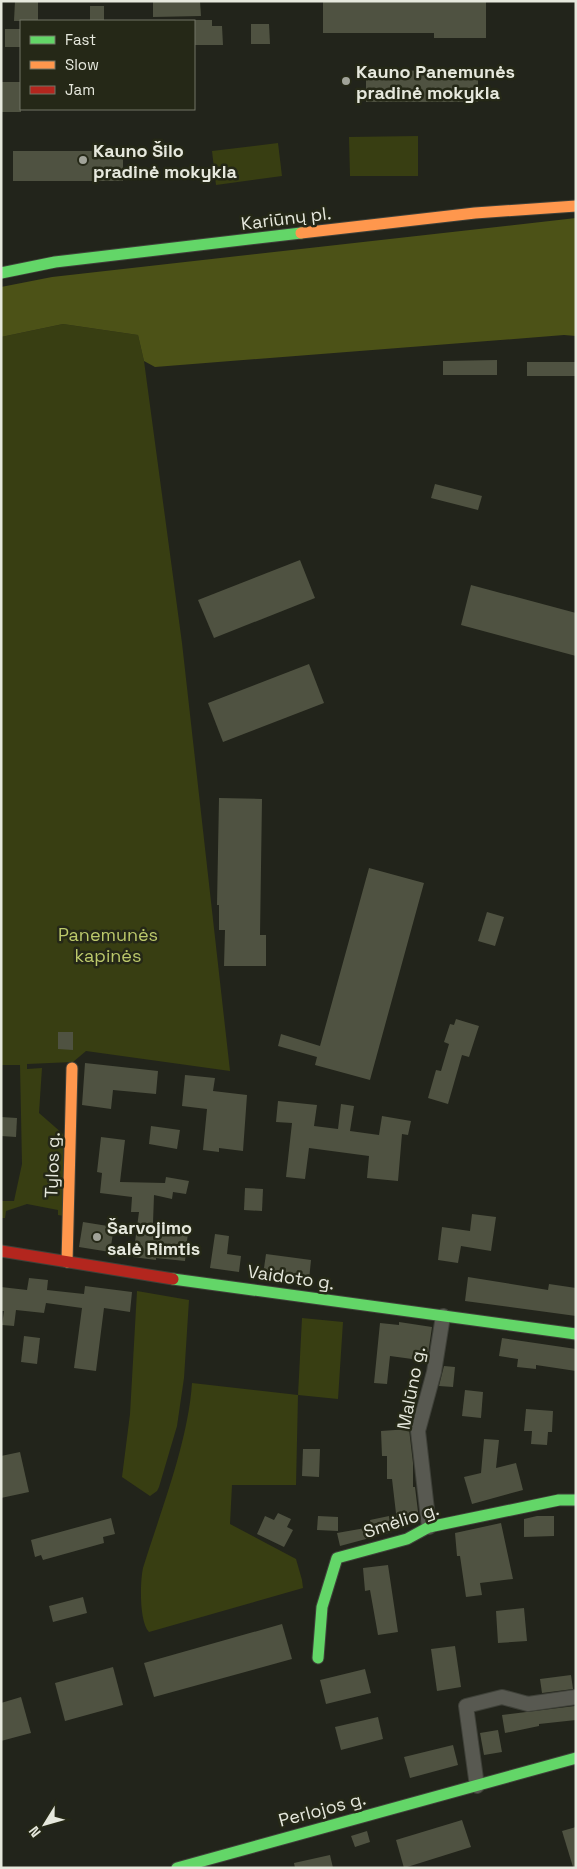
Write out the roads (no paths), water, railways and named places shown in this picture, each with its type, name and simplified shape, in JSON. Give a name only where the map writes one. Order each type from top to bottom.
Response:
[{"type":"street","name":"Kariūnų pl.","points":[[1,273],[55,262],[475,213],[576,206]]},
{"type":"street","name":"Tylos g.","points":[[67,1262],[72,1068]]},
{"type":"street","name":"Vaidoto g.","points":[[1,1251],[201,1283],[576,1334]]},
{"type":"street","name":"Malūno g.","points":[[429,1527],[418,1431],[434,1372],[443,1316]]},
{"type":"street","name":"Smėlio g.","points":[[318,1658],[322,1607],[337,1558],[407,1539],[429,1527],[559,1500],[576,1500]]},
{"type":"street","points":[[477,1786],[466,1706],[502,1697],[528,1704],[576,1697]]},
{"type":"street","name":"Perlojos g.","points":[[177,1868],[576,1758]]},
{"type":"place","name":"Kauno Panemunės pradinė mokykla","points":[[346,81]]},
{"type":"place","name":"Kauno Šilo pradinė mokykla","points":[[83,160]]},
{"type":"place","name":"Šarvojimo salė Rimtis","points":[[97,1237]]},
{"type":"park label","name":"Panemunės kapinės","points":[[108,944]]}]
